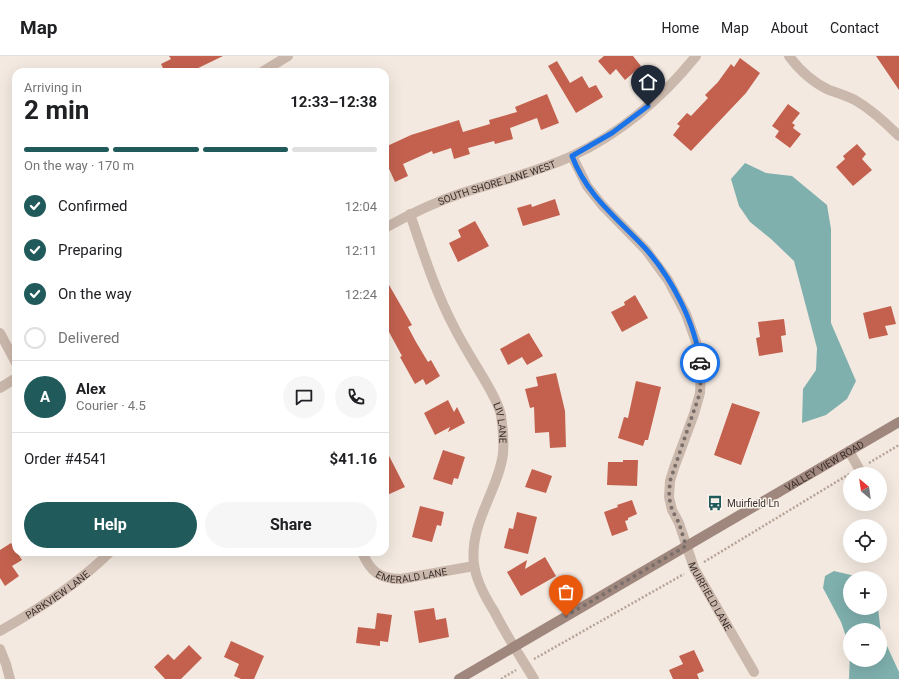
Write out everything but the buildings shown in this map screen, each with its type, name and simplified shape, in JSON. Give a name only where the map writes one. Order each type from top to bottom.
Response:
[{"type":"street","points":[[268,68],[288,56]]},
{"type":"street","name":"SOUTH SHORE LANE WEST","points":[[389,226],[410,214],[462,193],[529,172],[572,156],[612,133],[648,106],[681,75],[696,56]]},
{"type":"street","points":[[789,56],[798,68],[812,80],[828,89],[854,100],[879,116],[899,136]]},
{"type":"street","name":"MUIRFIELD LANE","points":[[572,156],[587,186],[602,206],[646,250],[668,280],[686,314],[699,350],[701,372],[700,393],[670,481],[669,497],[672,510],[679,523],[694,568],[754,672]]},
{"type":"street","name":"LIV LANE","points":[[410,214],[434,283],[444,306],[454,327],[492,393],[500,413],[504,434],[503,455],[478,526],[475,540],[474,566],[478,580],[487,599],[513,647],[534,679]]},
{"type":"street","points":[[0,333],[12,356]]},
{"type":"street","points":[[0,388],[12,380]]},
{"type":"street","name":"VALLEY VIEW ROAD","points":[[459,679],[899,422]]},
{"type":"street","points":[[849,451],[858,467]]},
{"type":"street","name":"PARKVIEW LANE","points":[[0,631],[49,602],[79,580],[106,556]]},
{"type":"street","name":"EMERALD LANE","points":[[364,556],[371,569],[380,576],[390,579],[401,579],[474,566]]},
{"type":"street","points":[[0,649],[10,679]]},
{"type":"water","points":[[745,163],[766,173],[792,176],[827,205],[831,229],[831,323],[856,381],[847,399],[826,415],[802,423],[803,389],[816,370],[817,348],[794,261],[771,239],[750,222],[739,206],[731,179]]},
{"type":"water","points":[[834,571],[843,573],[843,615],[879,615],[880,623],[843,623],[843,628],[823,588],[825,576]]},
{"type":"water","points":[[887,646],[899,672],[899,679],[849,679],[849,667],[887,667]]},
{"type":"way so far","points":[[566,616],[686,546],[679,523],[672,510],[669,497],[670,481],[700,393],[700,363]]},
{"type":"place","name":"Muirfield Ln","points":[[715,503]]},
{"type":"route","points":[[648,106],[612,133],[572,156],[587,186],[602,206],[646,250],[668,280],[686,314],[699,350],[700,363]]}]
